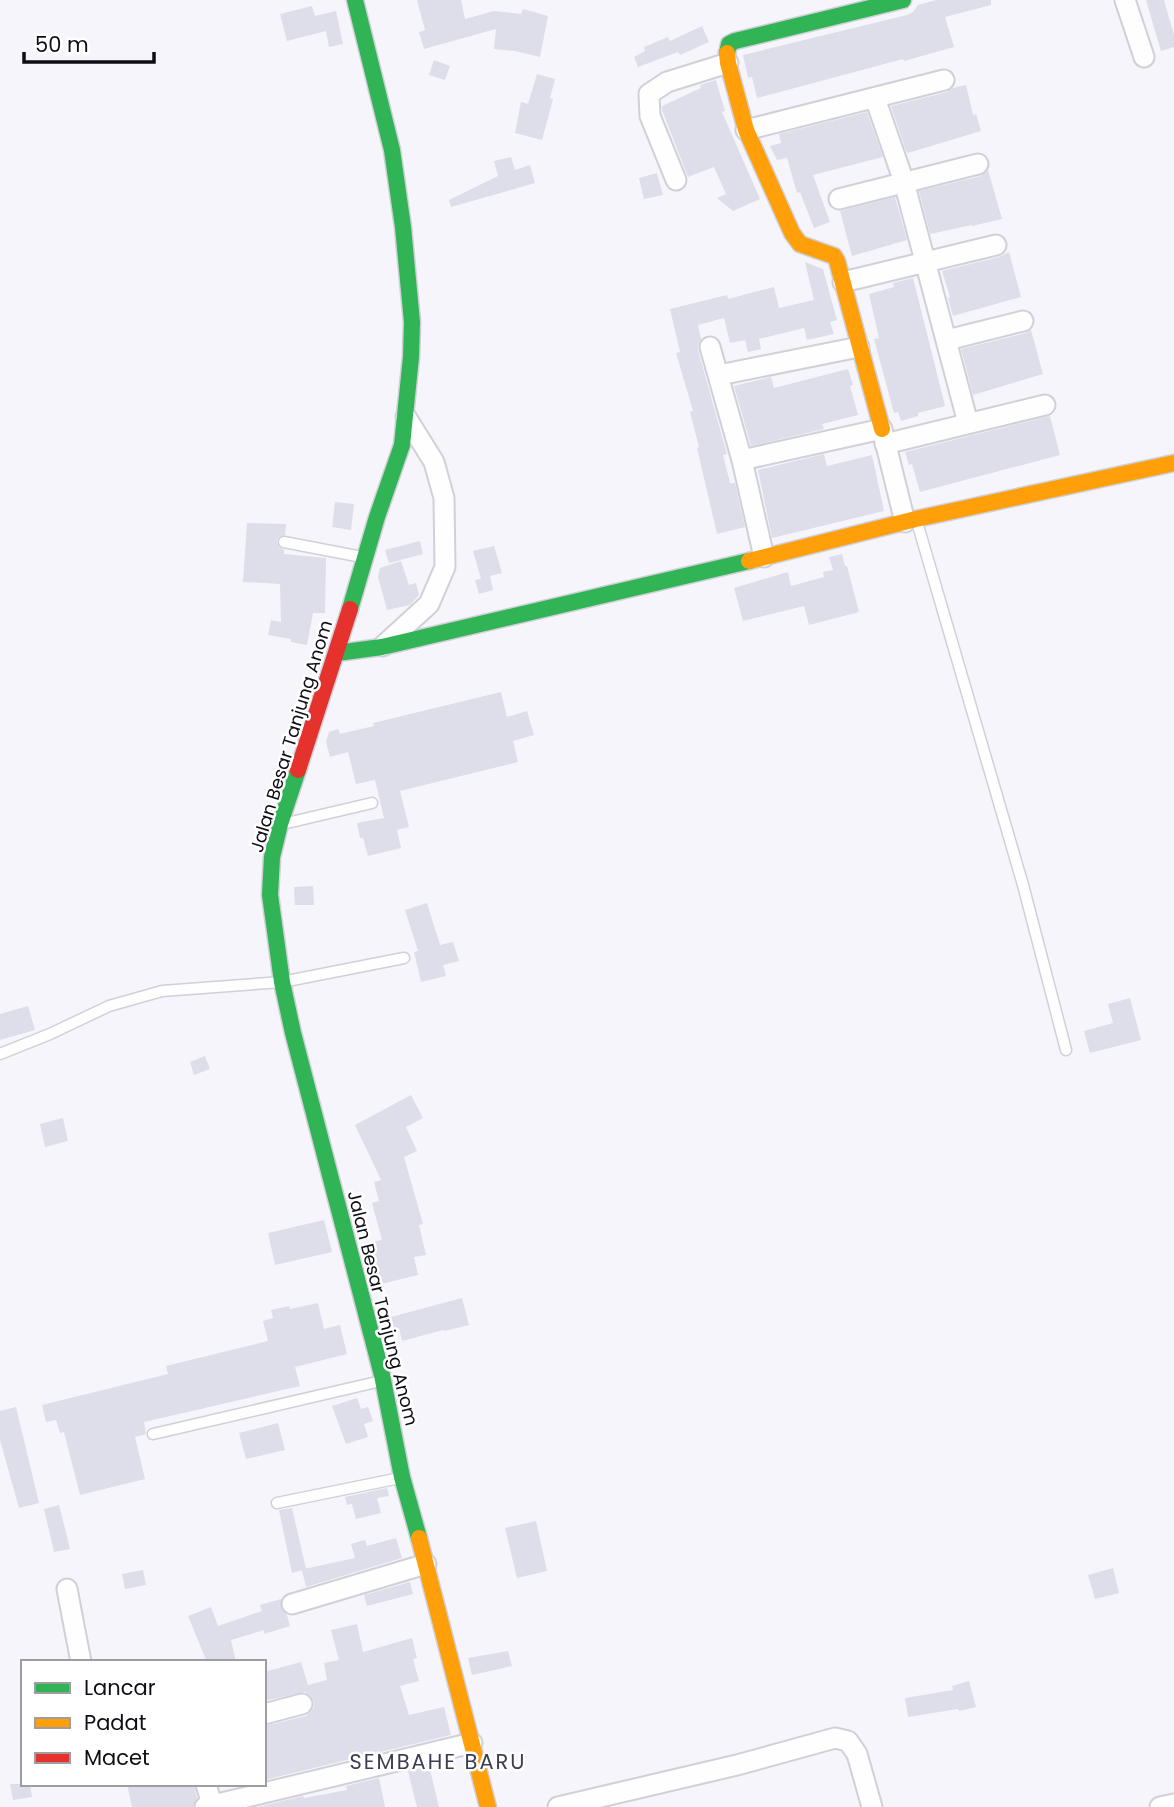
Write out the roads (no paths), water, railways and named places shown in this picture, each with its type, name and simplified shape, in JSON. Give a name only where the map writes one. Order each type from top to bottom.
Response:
[{"type":"main road","name":"Jalan Besar Tanjung Anom","points":[[355,0],[392,150],[404,239],[412,322],[406,417],[402,445],[280,824],[272,858],[270,895],[282,982],[293,1033],[368,1320],[402,1477],[488,1807]]},
{"type":"main road","points":[[884,437],[834,256],[800,244],[792,233],[746,130],[728,63],[727,49],[729,44],[735,41],[903,0]]},
{"type":"main road","points":[[337,653],[382,647],[911,521],[1174,463]]},
{"type":"street","points":[[1125,0],[1144,57]]},
{"type":"street","points":[[676,180],[650,116],[649,94],[667,82],[728,63]]},
{"type":"street","points":[[746,130],[944,80]]},
{"type":"street","points":[[875,98],[904,182],[968,423]]},
{"type":"street","points":[[839,198],[978,164]]},
{"type":"street","points":[[843,282],[996,245]]},
{"type":"street","points":[[947,340],[1023,321]]},
{"type":"street","points":[[710,347],[743,460],[764,557]]},
{"type":"street","points":[[719,375],[859,347]]},
{"type":"street","points":[[743,460],[968,423],[1045,405]]},
{"type":"street","points":[[382,647],[429,604],[445,567],[444,498],[433,462],[406,417]]},
{"type":"street","points":[[884,437],[911,521]]},
{"type":"street","points":[[292,1604],[426,1564]]},
{"type":"street","points":[[67,1589],[81,1660]]},
{"type":"street","points":[[266,1713],[302,1704]]},
{"type":"street","points":[[558,1807],[737,1765],[835,1738],[848,1741],[858,1754],[872,1807]]},
{"type":"street","points":[[205,1786],[208,1806],[472,1742]]},
{"type":"street","points":[[1160,1807],[1174,1804]]},
{"type":"lane","points":[[911,521],[1023,885],[1066,1050]]},
{"type":"lane","points":[[284,542],[366,558]]},
{"type":"lane","points":[[280,824],[372,803]]},
{"type":"lane","points":[[0,1054],[109,1006],[162,991],[282,982],[404,958]]},
{"type":"lane","points":[[153,1434],[382,1381]]},
{"type":"lane","points":[[277,1503],[402,1477]]},
{"type":"district","name":"SEMBAHE BARU","points":[[438,1761]]}]
